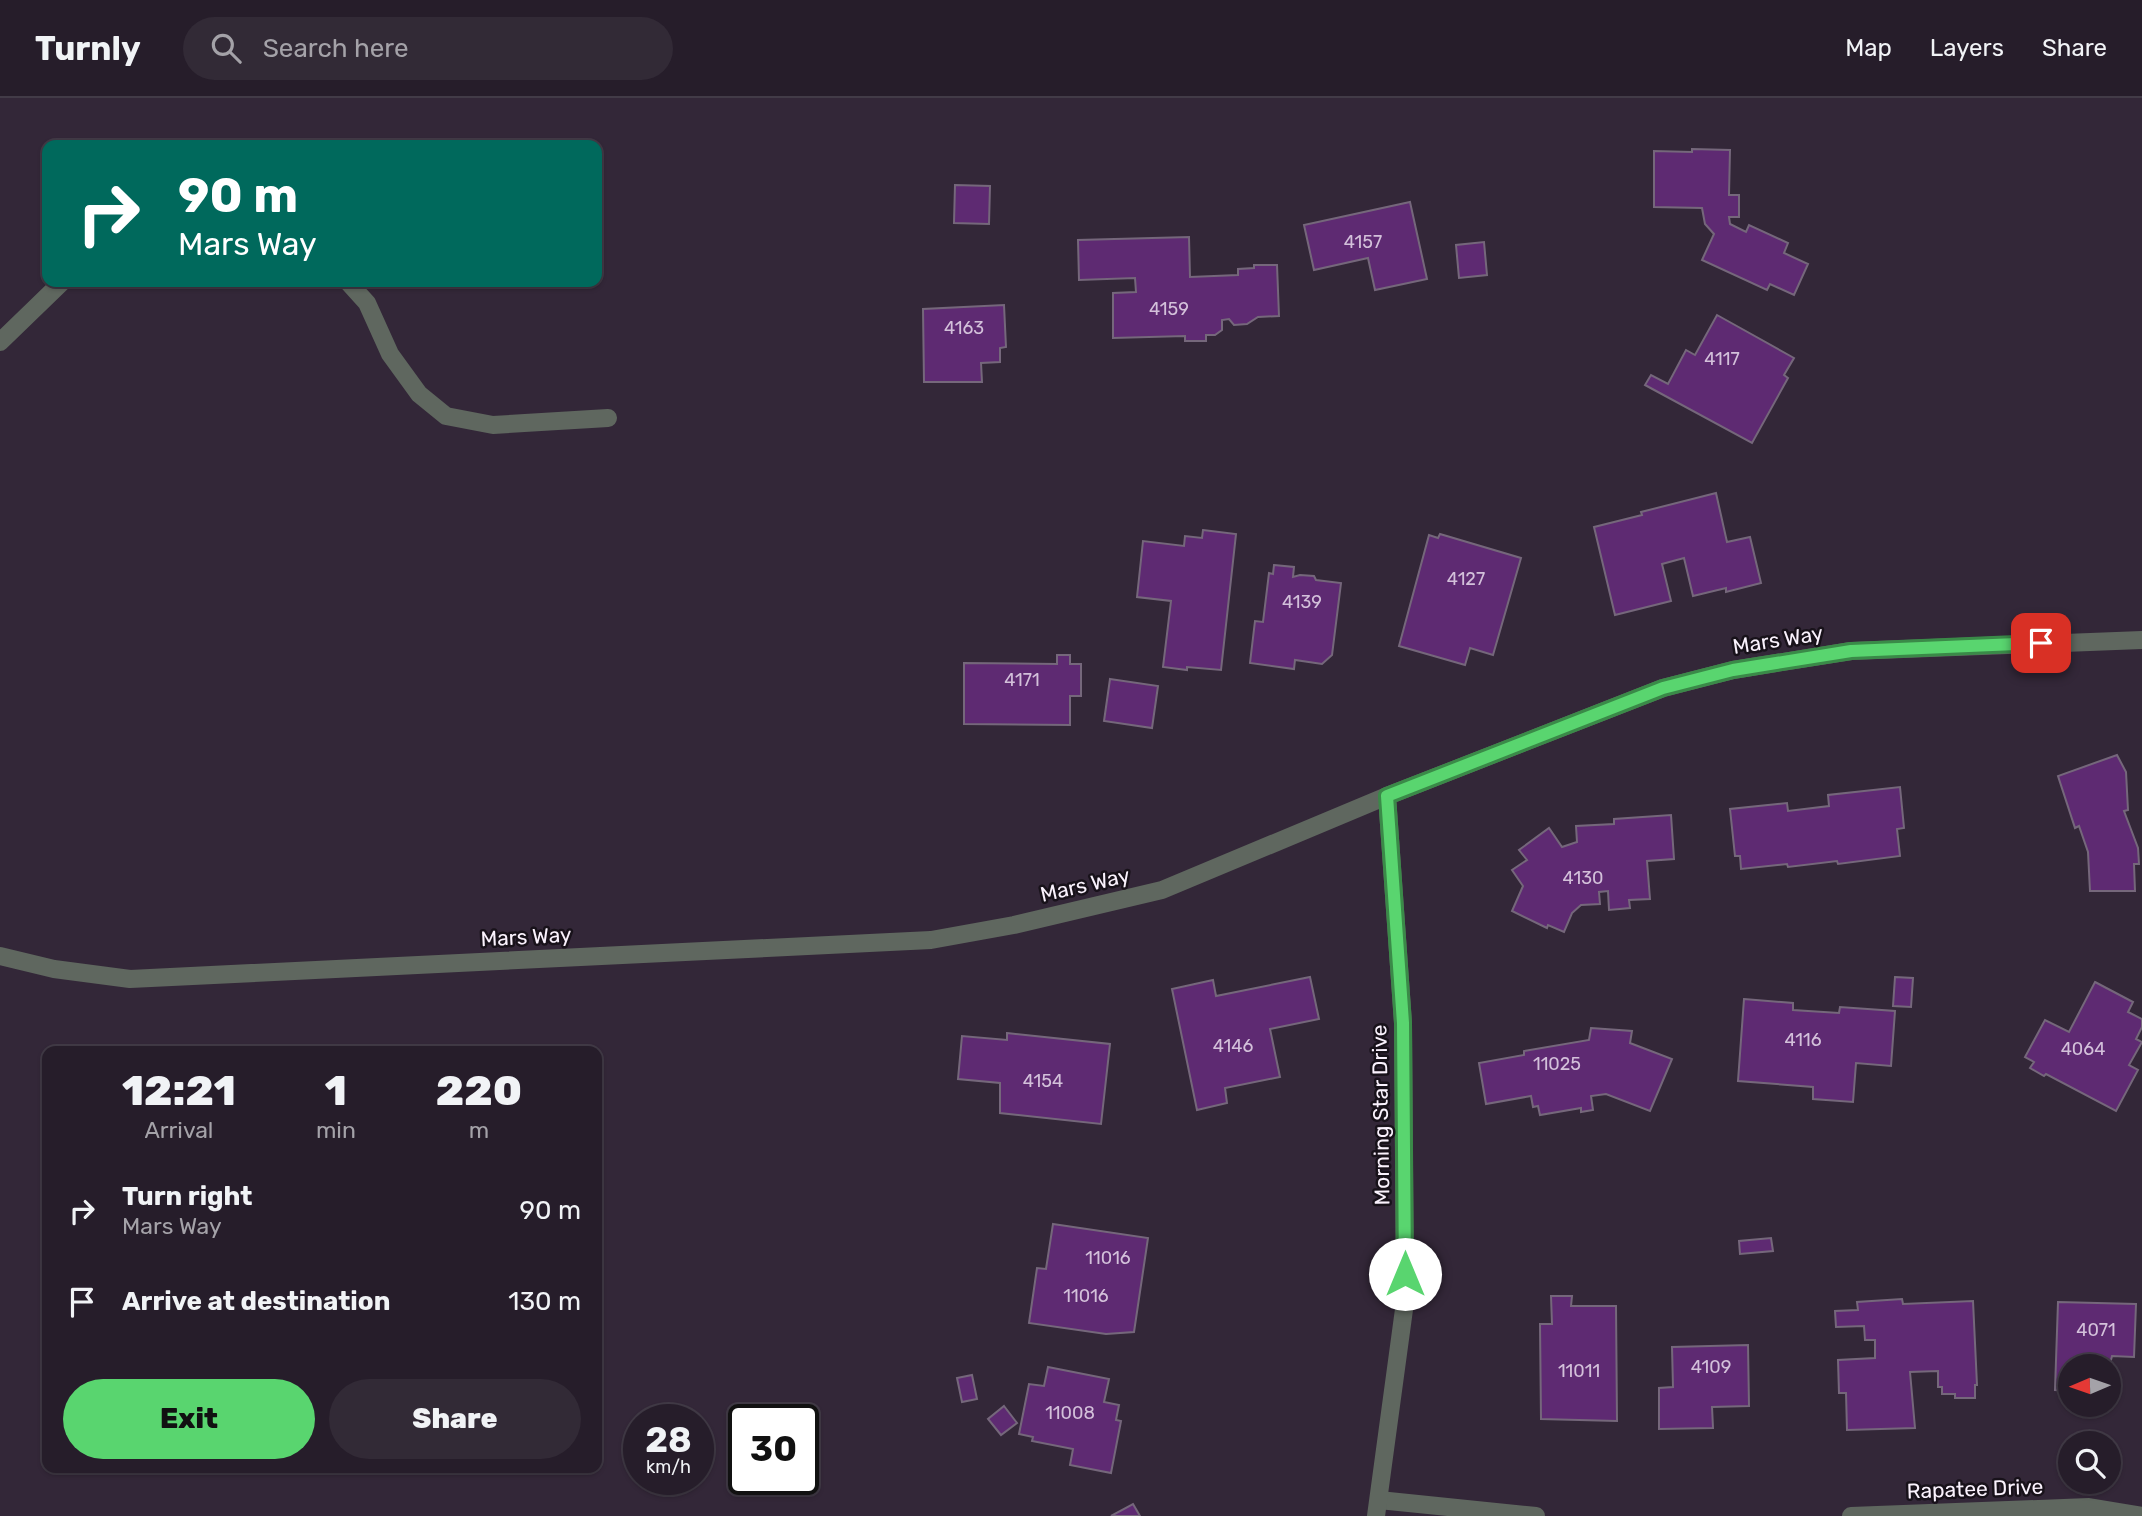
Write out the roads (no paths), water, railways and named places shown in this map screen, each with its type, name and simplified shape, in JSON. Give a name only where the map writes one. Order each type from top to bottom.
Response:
[{"type":"street","points":[[0,342],[57,287]]},
{"type":"street","points":[[353,287],[367,303],[390,354],[419,394],[446,416],[493,425],[608,418]]},
{"type":"street","name":"Mars Way","points":[[0,956],[54,969],[130,979],[932,940],[1014,925],[1162,890],[1387,796],[1663,688],[1733,670],[1851,651],[2142,640]]},
{"type":"street","name":"Morning Star Drive","points":[[1377,1508],[1405,1302],[1403,1023],[1387,796]]},
{"type":"street","name":"Rapatee Drive","points":[[1851,1516],[2089,1507],[2142,1516]]},
{"type":"street","points":[[1377,1508],[1536,1516]]}]
